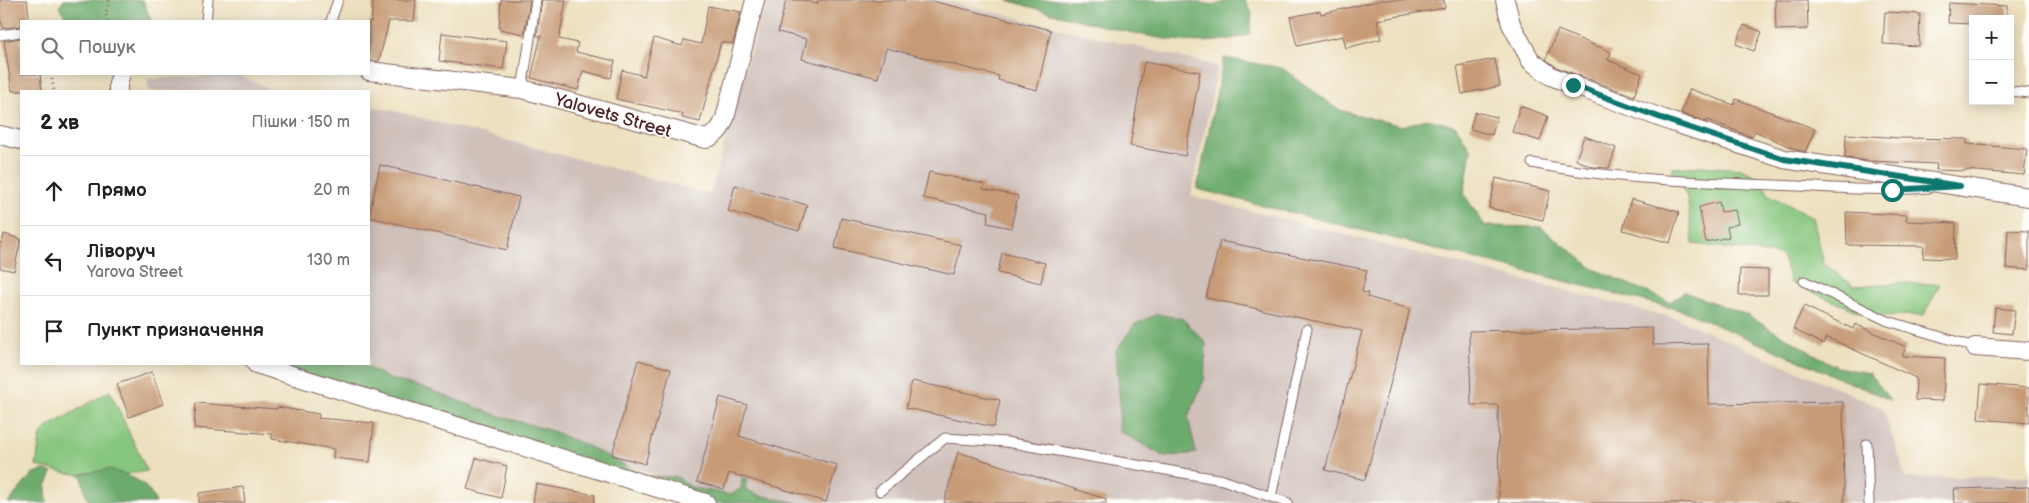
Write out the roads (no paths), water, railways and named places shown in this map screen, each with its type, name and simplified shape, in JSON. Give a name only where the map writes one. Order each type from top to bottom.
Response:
[{"type":"street","name":"Yalovets Street","points":[[370,70],[522,90],[706,139],[715,135],[721,128],[725,118],[755,0]]},
{"type":"street","points":[[1505,0],[1511,24],[1531,61],[1551,76],[1573,85],[1672,122],[1784,159],[2029,197]]},
{"type":"street","points":[[118,90],[121,75]]},
{"type":"street","points":[[0,135],[20,140]]},
{"type":"street","points":[[1975,347],[2029,351]]},
{"type":"street","points":[[259,365],[706,503]]},
{"type":"lane","points":[[206,20],[208,0]]},
{"type":"lane","points":[[331,20],[338,0]]},
{"type":"lane","points":[[522,90],[536,0]]},
{"type":"lane","points":[[0,35],[20,32]]},
{"type":"lane","points":[[2014,91],[2029,93]]},
{"type":"lane","points":[[1532,163],[1573,171],[1628,177],[1850,190],[1892,190],[1960,186]]},
{"type":"lane","points":[[1804,281],[1888,321],[1975,347]]},
{"type":"lane","points":[[1271,497],[1307,328]]},
{"type":"lane","points":[[880,491],[945,438],[1006,442],[1222,480],[1288,503]]},
{"type":"lane","points":[[1867,444],[1870,503]]}]
